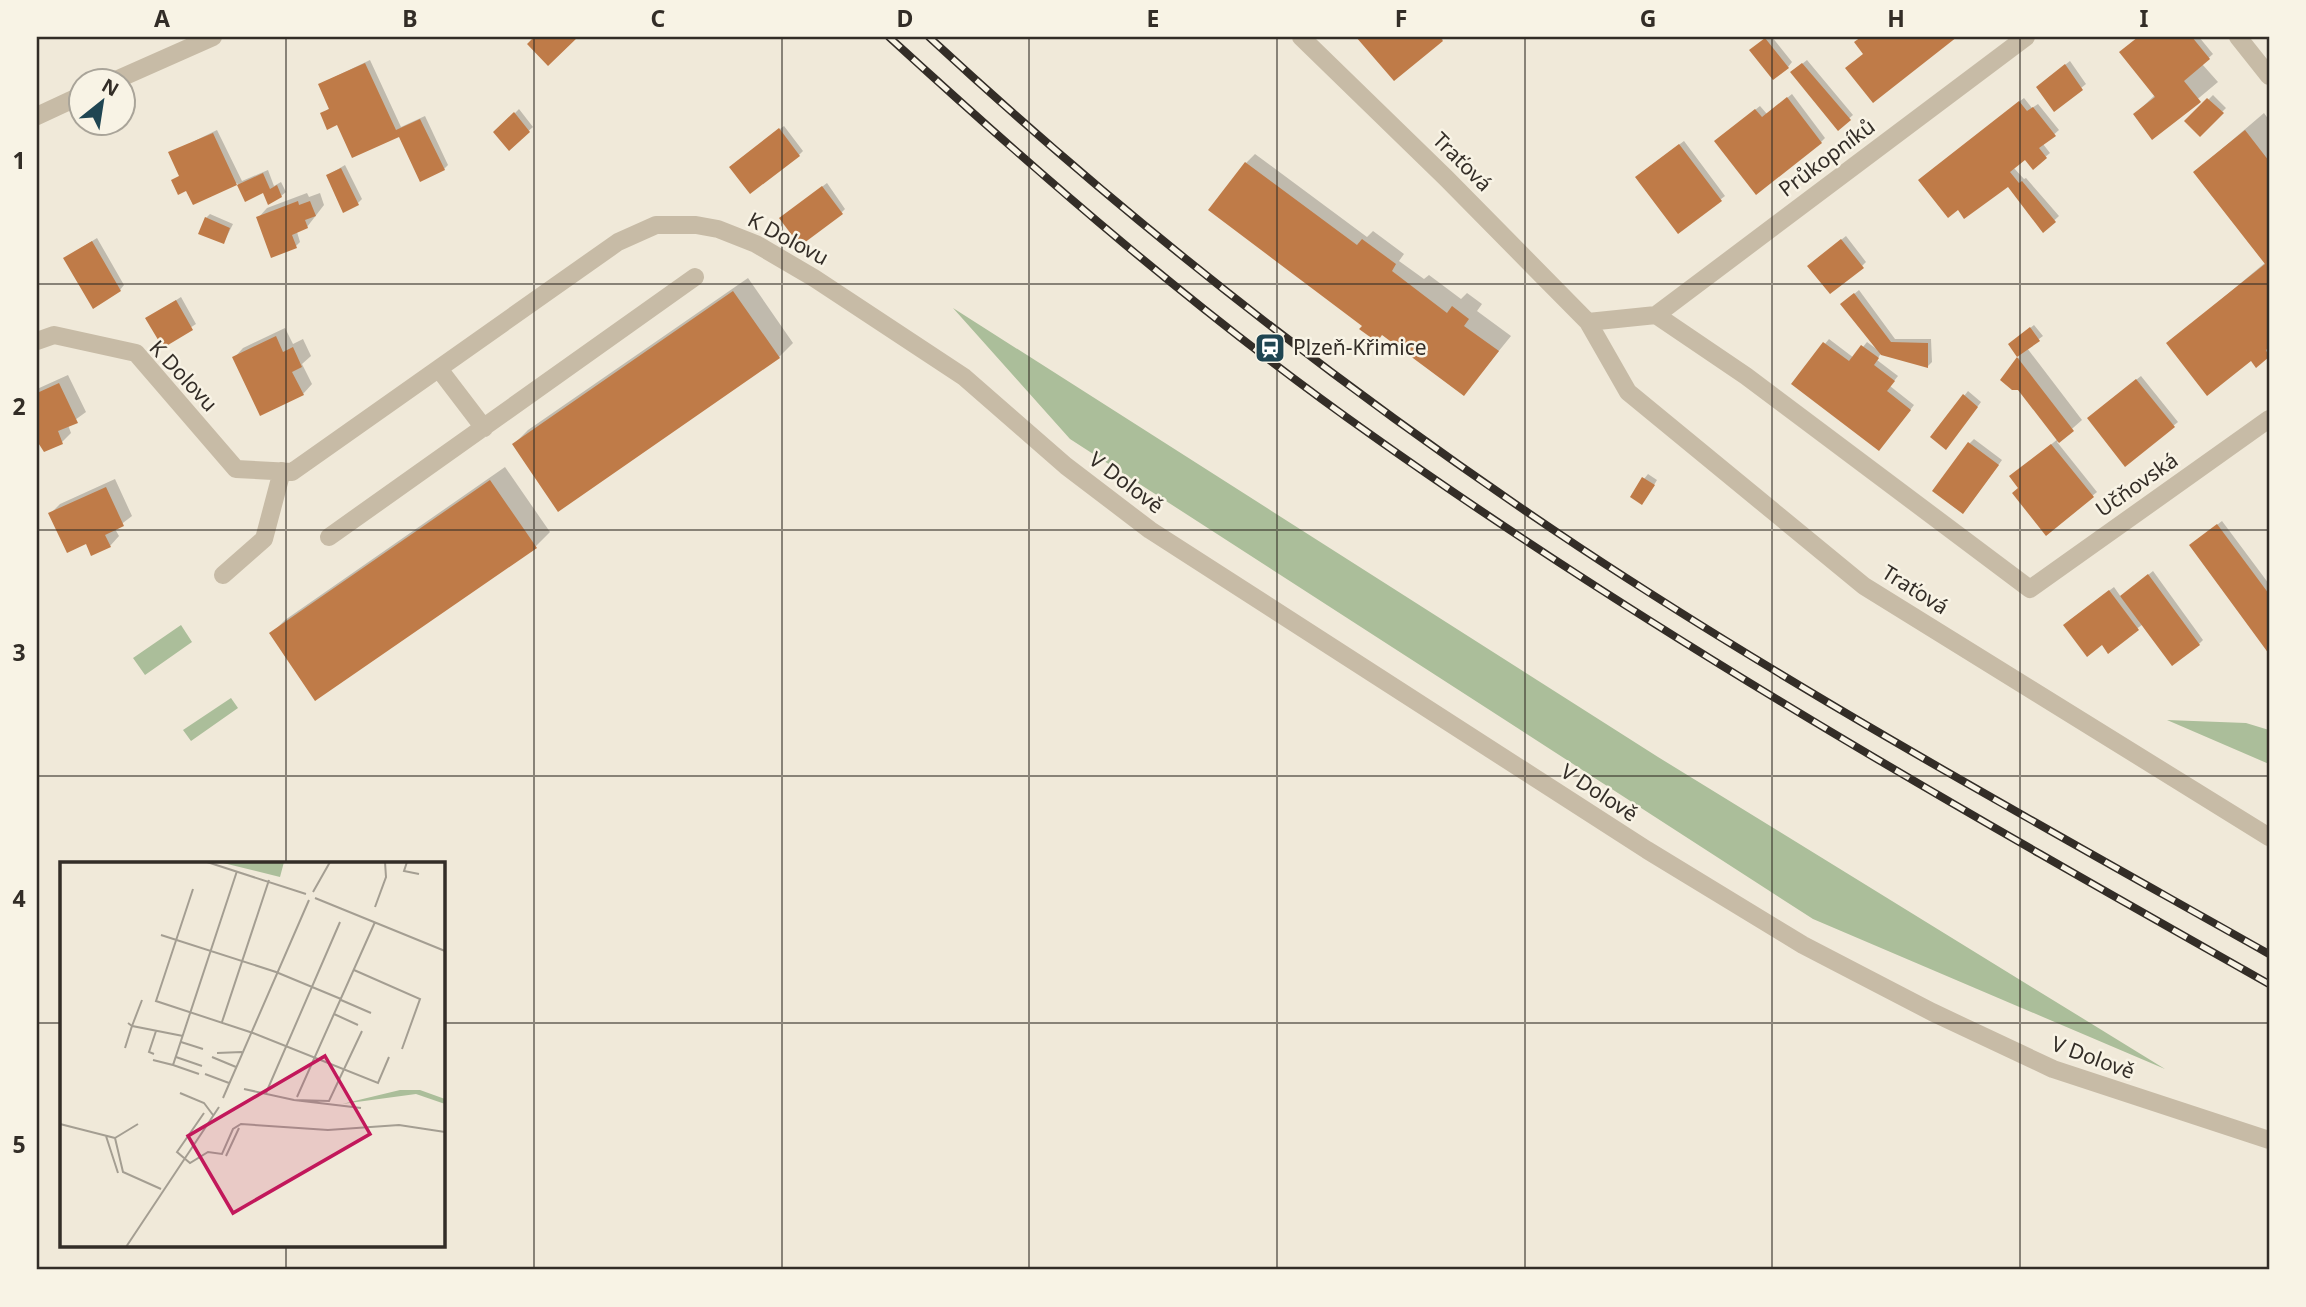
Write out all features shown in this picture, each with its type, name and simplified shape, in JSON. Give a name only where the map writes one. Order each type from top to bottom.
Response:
[{"type":"street","points":[[136,71],[213,37]]},
{"type":"street","name":"Traťová","points":[[1301,37],[1446,177],[1588,322],[1628,392],[1864,586],[2269,837]]},
{"type":"street","name":"Průkopníků","points":[[1656,315],[2025,37]]},
{"type":"street","points":[[2238,37],[2269,76]]},
{"type":"street","points":[[37,116],[66,103]]},
{"type":"street","name":"K Dolovu","points":[[37,341],[54,335],[136,353],[236,468],[292,472],[618,242],[656,225],[696,225],[718,229],[756,244],[814,278],[964,377]]},
{"type":"street","points":[[329,537],[695,277]]},
{"type":"street","points":[[1588,322],[1656,315]]},
{"type":"street","name":"Učňovská","points":[[1656,315],[1746,376],[2030,589],[2269,419]]},
{"type":"street","points":[[439,369],[484,428]]},
{"type":"street","name":"V Dolově","points":[[964,377],[1066,467],[1150,530],[1647,850],[1803,945],[1932,1012],[2053,1069],[2269,1140]]},
{"type":"street","points":[[223,575],[264,540],[282,471]]},
{"type":"green space","points":[[953,308],[1658,757],[2165,1069],[1813,919],[1070,439]]},
{"type":"green space","points":[[181,625],[192,642],[145,675],[133,658]]},
{"type":"green space","points":[[231,698],[238,708],[191,741],[183,730]]},
{"type":"green space","points":[[2167,720],[2246,723],[2269,730],[2269,764]]},
{"type":"building","points":[[534,37],[578,37],[548,66],[527,44]]},
{"type":"building","points":[[1356,37],[1440,37],[1443,41],[1394,81]]},
{"type":"building","points":[[1861,37],[1957,37],[1873,103],[1845,68],[1863,54],[1854,42]]},
{"type":"building","points":[[2138,37],[2192,37],[2210,59],[2184,81],[2201,102],[2152,140],[2133,114],[2155,97],[2119,52]]},
{"type":"building","points":[[1765,38],[1789,68],[1773,80],[1749,50]]},
{"type":"building","points":[[365,63],[396,130],[420,119],[445,170],[420,182],[399,137],[352,158],[337,125],[327,130],[320,113],[329,109],[318,84]]},
{"type":"building","points":[[1802,63],[1851,120],[1838,131],[1790,72]]},
{"type":"building","points":[[2065,64],[2083,90],[2054,112],[2036,87]]},
{"type":"building","points":[[1787,97],[1822,143],[1756,195],[1714,141],[1755,109],[1762,117]]},
{"type":"building","points":[[2207,98],[2224,113],[2200,137],[2184,121]]},
{"type":"building","points":[[2019,101],[2027,111],[2033,107],[2056,136],[2039,148],[2047,158],[2033,170],[2025,160],[2010,172],[2019,183],[2022,181],[2056,222],[2043,233],[2008,187],[1964,219],[1958,210],[1948,218],[1918,180]]},
{"type":"building","points":[[514,112],[530,132],[509,151],[493,132]]},
{"type":"building","points":[[779,128],[800,156],[750,194],[729,167]]},
{"type":"building","points":[[2245,130],[2269,161],[2269,347],[2266,350],[2269,357],[2256,368],[2251,361],[2207,396],[2166,343],[2265,264],[2193,172]]},
{"type":"building","points":[[213,133],[237,185],[193,205],[186,191],[178,195],[171,180],[179,176],[168,152]]},
{"type":"building","points":[[1679,144],[1722,201],[1678,234],[1635,177]]},
{"type":"building","points":[[1245,162],[1357,245],[1362,239],[1396,264],[1392,271],[1447,313],[1452,306],[1469,319],[1464,326],[1499,351],[1464,396],[1382,335],[1377,342],[1359,329],[1362,326],[1208,210]]},
{"type":"building","points":[[341,168],[359,205],[343,213],[326,175]]},
{"type":"building","points":[[263,173],[270,189],[277,185],[282,197],[268,205],[263,193],[245,202],[237,185]]},
{"type":"building","points":[[822,186],[843,214],[800,246],[779,218]]},
{"type":"building","points":[[298,201],[299,205],[310,201],[316,216],[305,220],[308,228],[292,235],[297,248],[271,258],[256,217]]},
{"type":"building","points":[[205,217],[230,228],[224,244],[198,234]]},
{"type":"building","points":[[1841,239],[1864,268],[1830,294],[1807,266]]},
{"type":"building","points":[[92,241],[121,291],[93,309],[63,258]]},
{"type":"building","points":[[733,291],[780,358],[558,512],[512,444]]},
{"type":"building","points":[[1854,293],[1891,342],[1928,343],[1928,368],[1881,355],[1840,304]]},
{"type":"building","points":[[176,300],[193,330],[163,348],[145,318]]},
{"type":"building","points":[[2030,327],[2040,341],[2017,357],[2008,344]]},
{"type":"building","points":[[276,336],[283,352],[293,347],[302,367],[292,372],[304,395],[260,416],[232,357]]},
{"type":"building","points":[[1823,342],[1849,361],[1861,345],[1879,358],[1874,365],[1895,381],[1887,391],[1911,410],[1879,451],[1791,384]]},
{"type":"building","points":[[2017,357],[2074,431],[2059,443],[2018,390],[2012,390],[2000,380]]},
{"type":"building","points":[[2136,379],[2175,427],[2125,467],[2087,418]]},
{"type":"building","points":[[59,383],[78,423],[58,431],[63,444],[44,452],[37,441],[37,393]]},
{"type":"building","points":[[1963,394],[1978,407],[1946,450],[1930,437]]},
{"type":"building","points":[[1968,442],[1999,465],[1963,514],[1932,491]]},
{"type":"building","points":[[2051,444],[2094,497],[2046,536],[2012,493],[2018,488],[2009,476]]},
{"type":"building","points":[[1642,477],[1655,485],[1642,505],[1630,497]]},
{"type":"building","points":[[490,480],[537,548],[315,701],[269,633]]},
{"type":"building","points":[[106,487],[124,526],[105,535],[111,547],[91,556],[86,544],[67,553],[48,513]]},
{"type":"building","points":[[2217,524],[2269,594],[2269,654],[2189,545]]},
{"type":"building","points":[[2148,574],[2200,645],[2172,666],[2120,596]]},
{"type":"building","points":[[2109,590],[2139,630],[2108,654],[2102,645],[2087,657],[2063,625]]},
{"type":"railway","points":[[889,37],[1005,141],[1183,293],[1307,388],[1478,509],[1589,582],[1812,721],[2269,984]]},
{"type":"railway","points":[[929,37],[1083,174],[1244,305],[1493,489],[1663,601],[1834,706],[2269,954]]},
{"type":"place","name":"Plzeň-Křimice","points":[[1270,348]]}]
